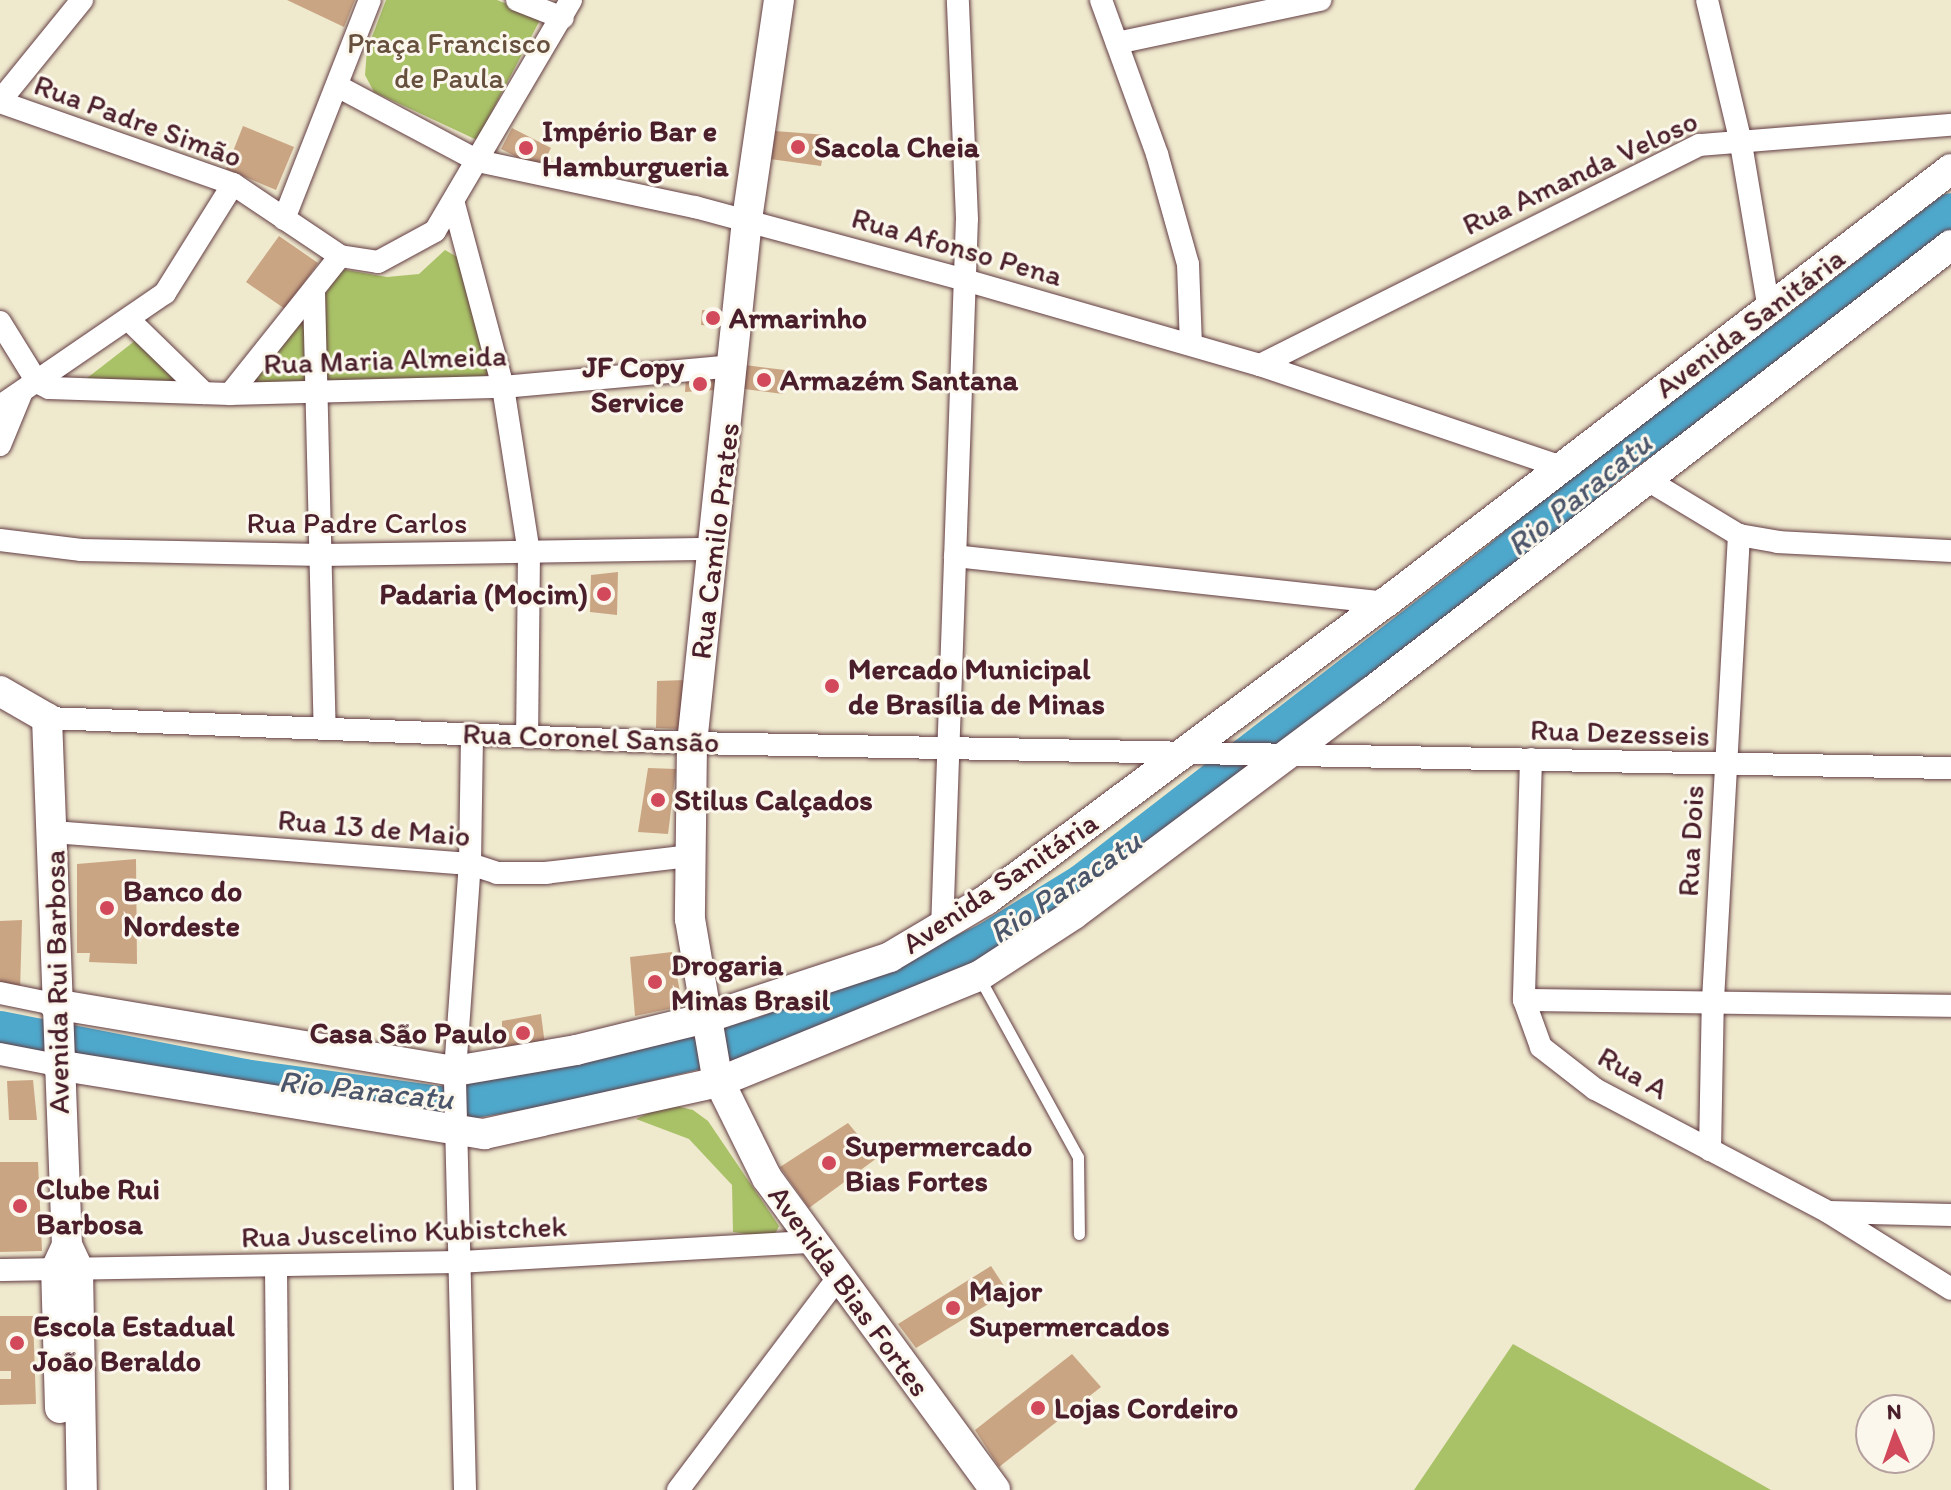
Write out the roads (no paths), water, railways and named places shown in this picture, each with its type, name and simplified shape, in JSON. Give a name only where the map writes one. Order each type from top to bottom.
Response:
[{"type":"street","points":[[0,102],[82,0]]},
{"type":"street","points":[[284,219],[339,87],[370,0]]},
{"type":"street","points":[[517,0],[567,9]]},
{"type":"street","name":"Rua Camilo Prates","points":[[718,1080],[690,919],[692,743],[735,366],[747,220],[779,0]]},
{"type":"street","points":[[942,930],[967,219],[958,0]]},
{"type":"street","points":[[1101,0],[1157,154],[1188,264],[1191,344]]},
{"type":"street","points":[[1117,43],[1225,10],[1320,0]]},
{"type":"street","points":[[1707,0],[1740,138],[1769,309]]},
{"type":"street","name":"Rua Padre Simão","points":[[0,102],[233,184],[340,256],[378,262],[408,249],[435,231],[454,204],[567,9]]},
{"type":"street","name":"Rua Afonso Pena","points":[[339,87],[478,161],[747,220],[965,280],[1260,365],[1562,467]]},
{"type":"street","name":"Rua Amanda Veloso","points":[[1260,365],[1684,153],[1740,138],[1951,125]]},
{"type":"street","name":"Avenida Sanitária","points":[[0,1054],[56,1037],[455,1077],[708,1024],[844,975],[942,930],[1385,603],[1951,169]]},
{"type":"street","points":[[0,406],[165,293],[185,269],[233,184]]},
{"type":"street","points":[[454,204],[503,387],[529,553],[527,736]]},
{"type":"street","name":"Avenida Sanitária","points":[[0,993],[56,1037],[458,1129],[534,1126],[718,1080],[979,976],[1074,914],[1951,245]]},
{"type":"street","points":[[230,394],[340,256]]},
{"type":"street","points":[[314,292],[319,392],[325,728]]},
{"type":"street","points":[[129,320],[204,393]]},
{"type":"street","points":[[0,322],[29,388]]},
{"type":"street","name":"Rua Maria Almeida","points":[[29,388],[230,394],[503,387],[735,366]]},
{"type":"street","points":[[0,445],[29,388]]},
{"type":"street","points":[[1646,479],[1739,535],[1805,544],[1951,551]]},
{"type":"street","name":"Rua Dois","points":[[1710,1150],[1713,1000],[1739,535]]},
{"type":"street","name":"Rua Padre Carlos","points":[[0,540],[81,550],[322,555],[715,549]]},
{"type":"street","points":[[955,556],[1385,603]]},
{"type":"street","name":"Rua Coronel Sansão","points":[[0,691],[47,718],[692,743],[1189,750]]},
{"type":"street","name":"Avenida Rui Barbosa","points":[[47,718],[53,832],[56,1037],[82,1490]]},
{"type":"street","points":[[465,1490],[455,1077],[470,864],[472,734]]},
{"type":"street","name":"Rua Dezesseis","points":[[1189,750],[1725,766],[1951,768]]},
{"type":"street","name":"Rua A","points":[[1531,759],[1524,1000],[1541,1047],[1558,1063],[1710,1150],[1828,1212],[1951,1289]]},
{"type":"street","name":"Rua 13 de Maio","points":[[53,832],[470,864],[497,873],[545,873],[689,856]]},
{"type":"street","points":[[1524,1000],[1713,1000],[1951,1006]]},
{"type":"street","name":"Avenida Bias Fortes","points":[[718,1080],[767,1178],[810,1242],[995,1490]]},
{"type":"street","points":[[1828,1212],[1951,1215]]},
{"type":"street","name":"Rua Juscelino Kubistchek","points":[[0,1270],[67,1261],[276,1266],[460,1262],[810,1242]]},
{"type":"street","name":"Avenida Rui Barbosa","points":[[62,1490],[67,1261]]},
{"type":"street","points":[[276,1266],[278,1490]]},
{"type":"street","points":[[678,1490],[838,1278]]},
{"type":"lane","points":[[979,976],[1078,1157],[1079,1234]]},
{"type":"waterway","name":"Rio Paracatu","points":[[0,1029],[244,1077],[445,1105],[556,1086],[760,1036],[893,986],[988,940],[1082,882],[1501,558],[1611,463],[1794,332],[1951,211]]},
{"type":"place","name":"Sacola Cheia","points":[[798,147]]},
{"type":"place","name":"Império Bar e Hamburgueria","points":[[526,148]]},
{"type":"place","name":"Armarinho","points":[[713,318]]},
{"type":"place","name":"Armazém Santana","points":[[764,380]]},
{"type":"place","name":"JF Copy Service","points":[[700,384]]},
{"type":"place","name":"Padaria (Mocim)","points":[[604,594]]},
{"type":"place","name":"Mercado Municipal de Brasília de Minas","points":[[832,686]]},
{"type":"place","name":"Stilus Calçados","points":[[658,800]]},
{"type":"place","name":"Banco do Nordeste","points":[[107,908]]},
{"type":"place","name":"Drogaria Minas Brasil","points":[[655,982]]},
{"type":"place","name":"Casa São Paulo","points":[[523,1033]]},
{"type":"place","name":"Supermercado Bias Fortes","points":[[829,1163]]},
{"type":"place","name":"Clube Rui Barbosa","points":[[20,1206]]},
{"type":"place","name":"Major Supermercados","points":[[953,1308]]},
{"type":"place","name":"Escola Estadual João Beraldo","points":[[17,1343]]},
{"type":"place","name":"Lojas Cordeiro","points":[[1038,1408]]},
{"type":"park label","name":"Praça Francisco de Paula","points":[[449,60]]}]
